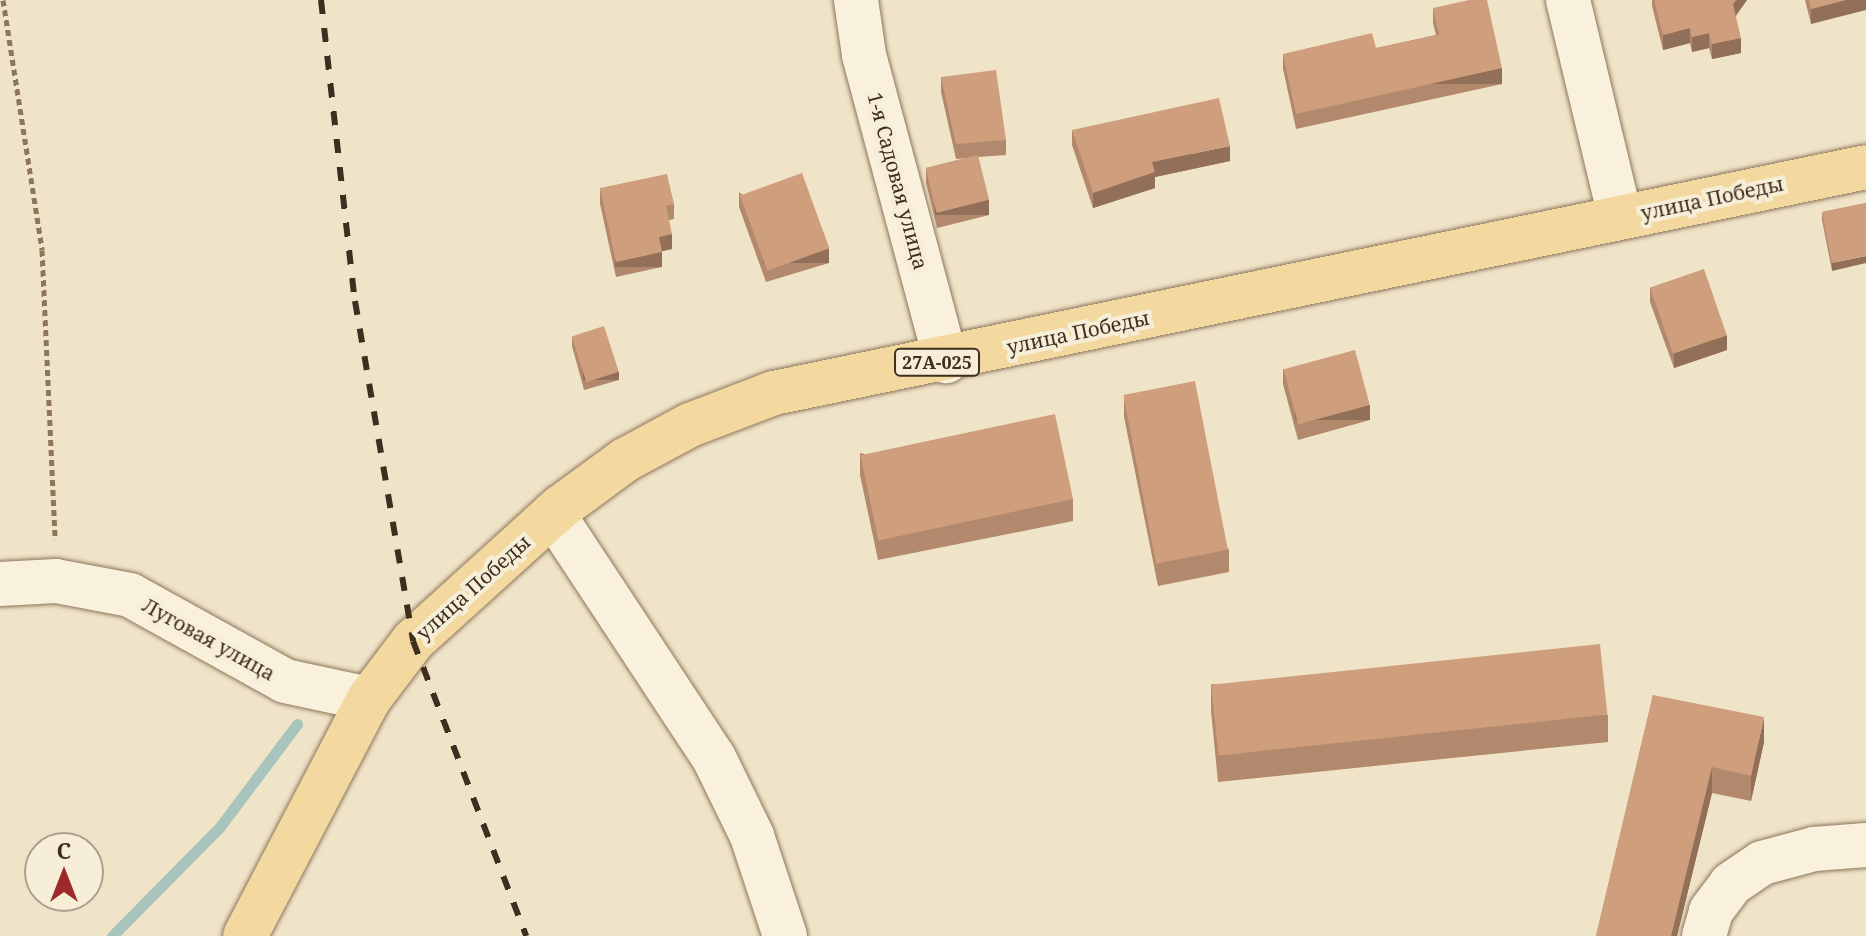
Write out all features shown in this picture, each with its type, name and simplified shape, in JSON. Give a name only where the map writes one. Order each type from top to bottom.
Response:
[{"type":"main road","name":"улица Победы","points":[[245,936],[369,699],[413,641],[553,514],[625,460],[690,425],[774,393],[946,361],[1866,167]]},
{"type":"street","name":"1-я Садовая улица","points":[[856,0],[864,55],[946,361]]},
{"type":"street","points":[[1568,0],[1620,217]]},
{"type":"street","points":[[553,514],[714,758],[752,836],[785,936]]},
{"type":"street","name":"Луговая улица","points":[[0,584],[56,581],[130,595],[285,681],[369,699]]},
{"type":"street","points":[[1704,936],[1711,911],[1731,884],[1762,863],[1814,849],[1866,845]]},
{"type":"path","points":[[3,0],[42,250],[50,341],[56,581]]},
{"type":"building","points":[[1469,0],[1487,0],[1502,68],[1296,114],[1283,54],[1372,33],[1376,48],[1439,35],[1433,8]]},
{"type":"building","points":[[1654,0],[1736,0],[1733,4],[1741,38],[1712,44],[1709,33],[1692,37],[1690,28],[1663,35]]},
{"type":"building","points":[[1809,0],[1846,0],[1811,9]]},
{"type":"building","points":[[996,70],[1006,140],[956,144],[941,77]]},
{"type":"building","points":[[1219,98],[1230,146],[1152,162],[1155,172],[1093,193],[1072,130]]},
{"type":"building","points":[[978,155],[989,200],[937,213],[926,168]]},
{"type":"building","points":[[802,173],[829,248],[767,271],[740,196]]},
{"type":"building","points":[[667,174],[674,204],[666,206],[672,234],[659,237],[662,252],[616,262],[600,188]]},
{"type":"building","points":[[1866,203],[1866,256],[1832,263],[1822,212]]},
{"type":"building","points":[[1704,269],[1727,335],[1673,354],[1650,288]]},
{"type":"building","points":[[604,326],[619,372],[586,382],[572,337]]},
{"type":"building","points":[[1355,350],[1370,405],[1298,424],[1284,369]]},
{"type":"building","points":[[1195,381],[1228,550],[1156,564],[1123,395]]},
{"type":"building","points":[[1055,414],[1073,499],[878,540],[860,455]]},
{"type":"building","points":[[1600,644],[1607,715],[1219,755],[1211,685]]},
{"type":"building","points":[[1653,695],[1764,717],[1751,776],[1712,767],[1671,936],[1596,936]]},
{"type":"waterway","points":[[112,936],[219,828],[297,724]]},
{"type":"railway","points":[[321,0],[355,301],[413,641],[526,936]]}]
